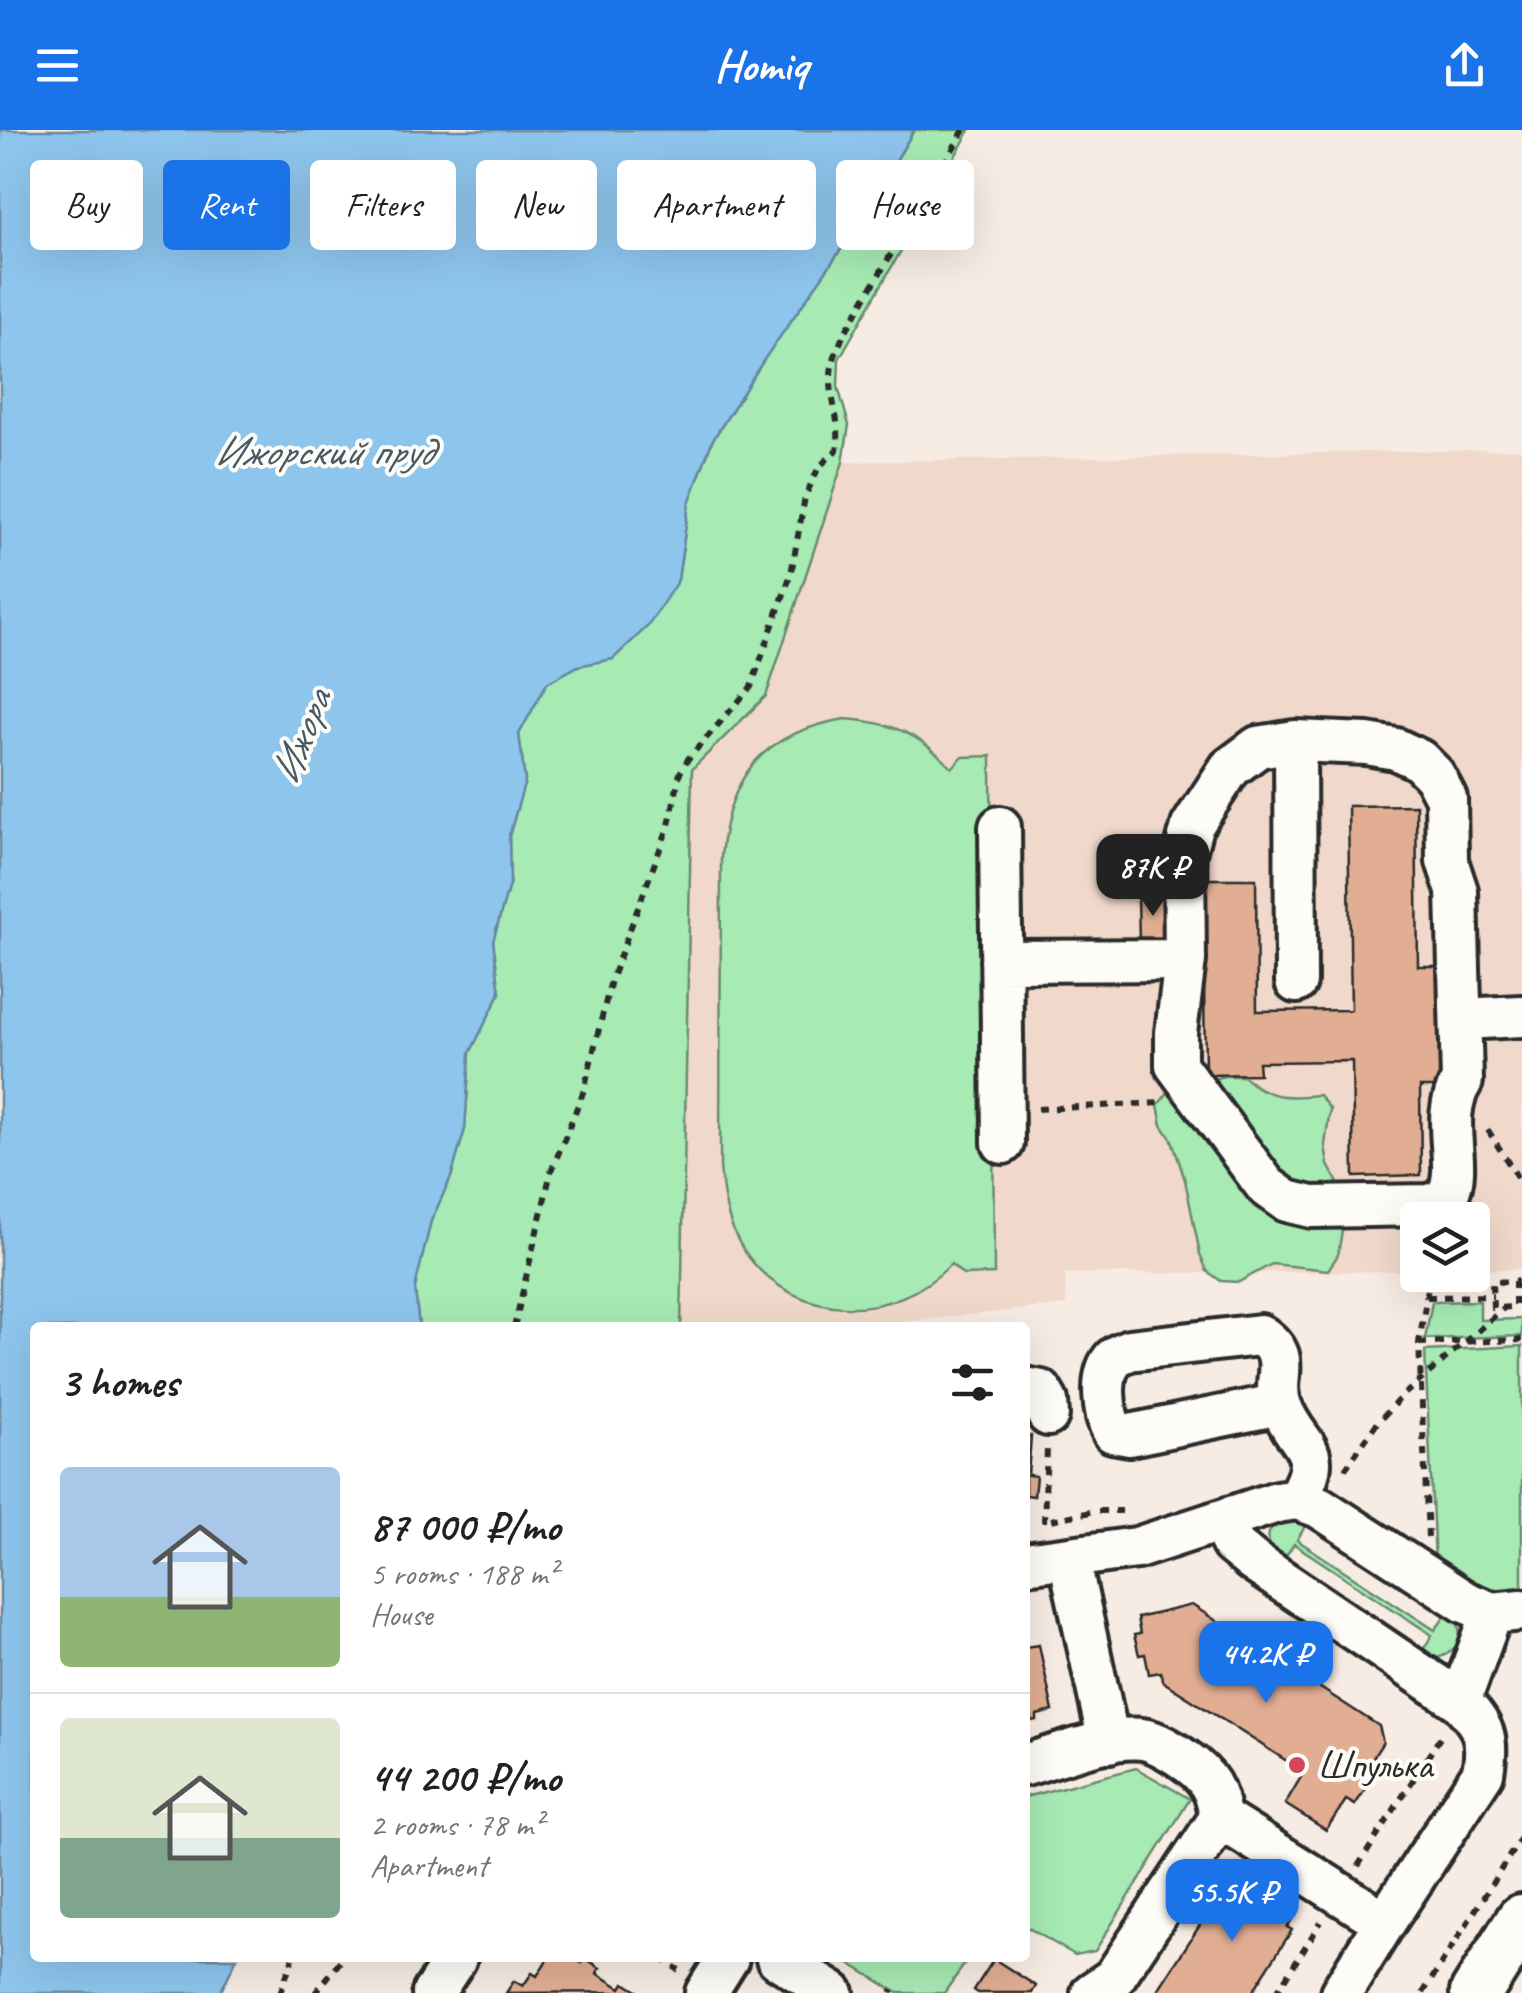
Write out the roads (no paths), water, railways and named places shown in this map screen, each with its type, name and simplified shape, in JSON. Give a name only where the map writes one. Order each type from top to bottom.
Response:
[{"type":"main road","points":[[1480,1992],[1522,1920]]},
{"type":"lane","points":[[1295,741],[1296,982]]},
{"type":"lane","points":[[1295,741],[1367,744],[1396,749],[1419,760],[1434,775],[1446,798],[1447,861],[1457,891],[1462,1081],[1451,1098],[1449,1193],[1442,1202],[1312,1206],[1287,1201],[1266,1186],[1176,1065],[1186,960],[1184,857],[1192,826],[1230,768],[1258,747],[1295,741]]},
{"type":"lane","points":[[1000,827],[1002,1127]]},
{"type":"lane","points":[[1001,961],[1186,960]]},
{"type":"lane","points":[[1460,1019],[1522,1016]]},
{"type":"lane","points":[[1280,1404],[1307,1448],[1311,1475],[1308,1503]]},
{"type":"lane","points":[[1030,1562],[1137,1548],[1220,1521],[1308,1503],[1465,1602],[1507,1611],[1460,1700]]},
{"type":"lane","points":[[1220,1521],[1232,1544],[1254,1562],[1460,1700],[1482,1725],[1486,1752],[1483,1773],[1341,1993]]},
{"type":"lane","points":[[1069,1558],[1109,1742]]},
{"type":"lane","points":[[1030,1764],[1109,1742],[1142,1739],[1170,1750],[1205,1774],[1218,1796],[1220,1818],[1114,1978],[1092,1993]]},
{"type":"lane","points":[[1220,1818],[1385,1922]]},
{"type":"lane","points":[[433,1993],[453,1962]]},
{"type":"lane","points":[[706,1993],[725,1962]]},
{"type":"water","name":"Ижорский пруд","points":[[0,130],[914,130],[896,160],[836,160],[836,250],[841,250],[712,441],[689,503],[678,580],[648,626],[613,659],[578,666],[547,683],[519,734],[525,781],[509,836],[510,881],[493,941],[500,993],[470,1053],[465,1129],[451,1177],[431,1221],[415,1288],[418,1322],[30,1322],[30,1962],[235,1962],[220,1993],[0,1993]]},
{"type":"place","name":"Шпулька","points":[[1297,1765]]},
{"type":"water label","name":"Ижора","points":[[301,737]]}]
